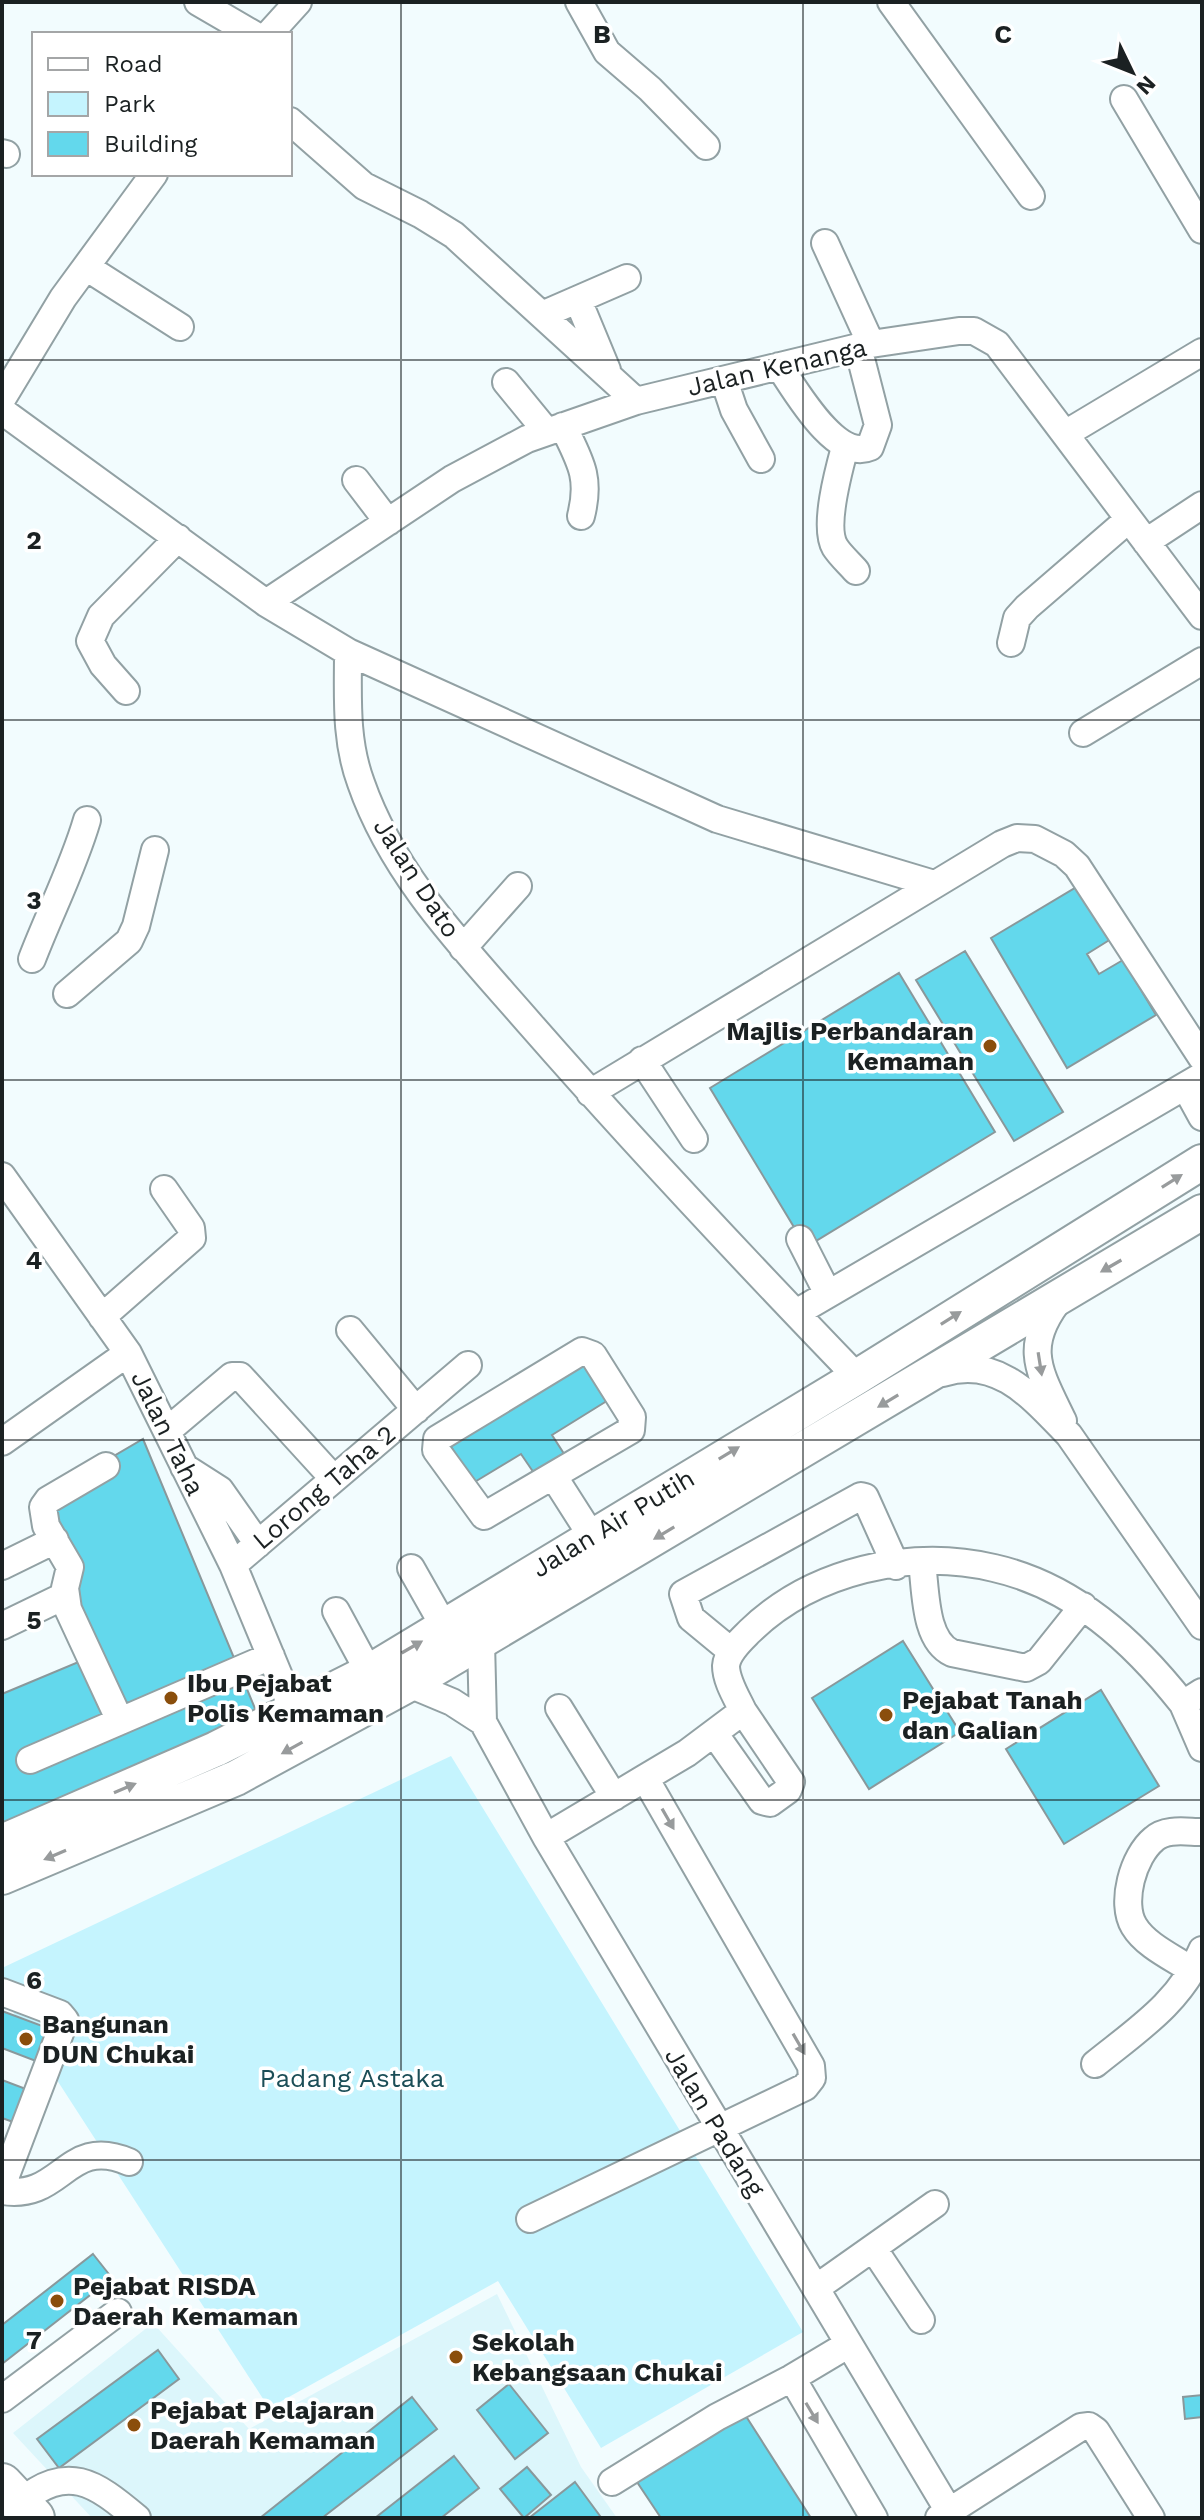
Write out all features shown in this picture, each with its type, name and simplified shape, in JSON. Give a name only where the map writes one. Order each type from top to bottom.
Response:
[{"type":"main road","name":"Jalan Air Putih","points":[[2,1842],[294,1712],[369,1672],[857,1377],[1202,1162]]},
{"type":"main road","name":"Jalan Air Putih","points":[[2,1877],[236,1778],[409,1684],[1202,1212]]},
{"type":"street","points":[[198,2],[250,32]]},
{"type":"street","points":[[271,32],[298,2]]},
{"type":"street","points":[[579,2],[607,52],[650,89],[706,146]]},
{"type":"street","points":[[891,2],[1031,196]]},
{"type":"street","points":[[1124,99],[1202,230]]},
{"type":"street","points":[[292,123],[364,186],[454,235],[636,401]]},
{"type":"street","points":[[2,399],[34,342],[153,176]]},
{"type":"street","points":[[779,366],[804,402],[845,447],[861,451],[870,447],[878,425],[865,346],[825,243]]},
{"type":"street","points":[[86,267],[180,327]]},
{"type":"street","points":[[542,315],[627,278]]},
{"type":"street","points":[[578,300],[609,377]]},
{"type":"street","name":"Jalan Kenanga","points":[[266,603],[488,458],[555,429],[636,401],[779,366],[865,346],[959,331],[986,335],[1202,616]]},
{"type":"street","points":[[1065,434],[1202,352]]},
{"type":"street","points":[[724,380],[734,410],[761,459]]},
{"type":"street","points":[[506,382],[555,429],[586,474],[587,492],[581,516]]},
{"type":"street","points":[[2,411],[266,603],[348,652],[717,819],[934,884]]},
{"type":"street","points":[[845,447],[836,482],[831,533],[834,545],[856,571]]},
{"type":"street","points":[[356,480],[388,522]]},
{"type":"street","points":[[1146,542],[1202,505]]},
{"type":"street","points":[[1011,643],[1017,618],[1027,607],[1129,519]]},
{"type":"street","points":[[126,691],[103,665],[90,641],[101,616],[178,538]]},
{"type":"street","name":"Jalan Dato","points":[[348,652],[350,751],[362,787],[385,836],[412,880],[463,948],[590,1093],[857,1377]]},
{"type":"street","points":[[1083,733],[1202,661]]},
{"type":"street","points":[[32,959],[52,904],[75,862],[87,820]]},
{"type":"street","points":[[590,1093],[934,884],[1017,838],[1035,839],[1064,854],[1089,880],[1202,1058]]},
{"type":"street","points":[[67,994],[129,941],[136,926],[155,850]]},
{"type":"street","points":[[463,948],[518,886]]},
{"type":"street","points":[[642,1060],[694,1139]]},
{"type":"street","points":[[796,1313],[1193,1081],[1202,1117]]},
{"type":"street","name":"Jalan Taha","points":[[2,1176],[128,1353],[233,1565],[294,1712]]},
{"type":"street","points":[[102,1317],[192,1238],[191,1228],[164,1189]]},
{"type":"street","points":[[800,1239],[828,1294]]},
{"type":"street","points":[[1064,1293],[1044,1322],[1037,1369],[1069,1435],[1202,1626]]},
{"type":"street","name":"Lorong Taha 2","points":[[350,1330],[416,1410]]},
{"type":"street","points":[[582,1351],[587,1352],[632,1417],[633,1424],[631,1430],[554,1477],[484,1516],[435,1445],[437,1439],[489,1407],[582,1351]]},
{"type":"street","points":[[2,1442],[128,1353]]},
{"type":"street","name":"Lorong Taha 2","points":[[233,1565],[468,1365]]},
{"type":"street","points":[[924,1379],[959,1367],[982,1367],[1019,1389],[1069,1435]]},
{"type":"street","points":[[167,1431],[232,1376],[240,1376],[334,1479]]},
{"type":"street","points":[[106,1466],[48,1500],[43,1507],[46,1526],[70,1567],[66,1595],[68,1609],[120,1721]]},
{"type":"street","points":[[184,1467],[220,1490],[258,1544]]},
{"type":"street","points":[[554,1477],[591,1535]]},
{"type":"street","points":[[731,1651],[691,1618],[683,1594],[861,1496],[865,1497],[909,1565],[941,1648],[1026,1668],[1039,1661],[1083,1606]]},
{"type":"street","points":[[2,1566],[55,1540]]},
{"type":"street","points":[[714,1733],[762,1801],[770,1803],[788,1790],[791,1782],[743,1711],[726,1665],[731,1651],[757,1624],[808,1590],[875,1565],[993,1567],[1035,1581],[1083,1606],[1146,1657],[1192,1698],[1202,1748]]},
{"type":"street","points":[[411,1568],[445,1628]]},
{"type":"street","points":[[2,1626],[66,1595]]},
{"type":"street","points":[[336,1611],[369,1672]]},
{"type":"street","points":[[481,1642],[483,1722]]},
{"type":"street","points":[[30,1760],[271,1656]]},
{"type":"street","points":[[409,1684],[452,1702],[483,1722]]},
{"type":"street","points":[[559,1708],[614,1797]]},
{"type":"street","points":[[546,1837],[645,1778],[743,1711]]},
{"type":"street","name":"Jalan Padang","points":[[483,1722],[546,1837],[816,2288],[947,2516]]},
{"type":"street","points":[[530,2219],[805,2087],[812,2078],[811,2066],[645,1778]]},
{"type":"street","points":[[1095,2064],[1167,2006],[1198,1961],[1135,1927],[1128,1912],[1135,1869],[1155,1838],[1170,1832],[1202,1832]]},
{"type":"street","points":[[2,1992],[50,2009],[65,2020],[2,2189],[22,2195],[40,2189],[83,2158],[97,2153],[129,2162]]},
{"type":"street","points":[[816,2288],[935,2204]]},
{"type":"street","points":[[873,2248],[921,2320]]},
{"type":"street","points":[[2,2399],[118,2312]]},
{"type":"street","points":[[612,2482],[717,2417],[849,2344]]},
{"type":"street","points":[[792,2378],[874,2518]]},
{"type":"street","points":[[947,2516],[1081,2427],[1089,2426],[1096,2431],[1151,2518]]},
{"type":"street","points":[[18,2502],[38,2487],[53,2481],[83,2480],[109,2495],[137,2518]]},
{"type":"shaded area","name":"Sekolah Kebangsaan Chukai","points":[[497,2294],[581,2467],[617,2518],[92,2518],[13,2433],[153,2323],[249,2429]]},
{"type":"green space","name":"Padang Astaka","points":[[451,1756],[803,2332],[601,2448],[498,2281],[269,2408],[2,1995],[2,1968]]},
{"type":"building","points":[[1080,885],[1111,939],[1087,954],[1099,974],[1123,960],[1156,1015],[1067,1068],[991,938]]},
{"type":"building","name":"Majlis Perbandaran Kemaman","points":[[965,951],[1063,1112],[1014,1141],[916,980]]},
{"type":"building","points":[[899,973],[995,1132],[806,1247],[710,1088]]},
{"type":"building","points":[[587,1361],[610,1399],[552,1435],[568,1460],[538,1479],[521,1454],[473,1483],[450,1445]]},
{"type":"building","points":[[143,1439],[259,1718],[2,1830],[2,1694],[93,1656],[32,1504]]},
{"type":"building","name":"Pejabat Tanah dan Galian","points":[[903,1641],[960,1732],[869,1789],[812,1698]]},
{"type":"building","points":[[1101,1690],[1159,1786],[1064,1844],[1006,1749]]},
{"type":"building","name":"Bangunan DUN Chukai","points":[[2,2011],[53,2030],[41,2063],[2,2048]]},
{"type":"building","name":"Bangunan DUN Chukai","points":[[2,2080],[26,2089],[13,2122],[2,2118]]},
{"type":"building","name":"Pejabat RISDA Daerah Kemaman","points":[[93,2254],[112,2278],[2,2364],[2,2325]]},
{"type":"building","points":[[158,2350],[179,2379],[59,2468],[37,2439]]},
{"type":"building","points":[[509,2384],[548,2433],[515,2459],[477,2410]]},
{"type":"building","points":[[1202,2395],[1202,2417],[1185,2419],[1183,2397]]},
{"type":"building","points":[[412,2397],[437,2429],[322,2518],[260,2518]]},
{"type":"building","points":[[742,2410],[811,2518],[661,2518],[637,2482]]},
{"type":"building","points":[[454,2456],[479,2488],[441,2518],[375,2518]]},
{"type":"building","points":[[527,2467],[551,2495],[524,2518],[500,2489]]},
{"type":"building","points":[[575,2482],[600,2516],[529,2518]]},
{"type":"place","name":"Majlis Perbandaran Kemaman","points":[[990,1046]]},
{"type":"place","name":"Ibu Pejabat Polis Kemaman","points":[[171,1698]]},
{"type":"place","name":"Pejabat Tanah dan Galian","points":[[886,1715]]},
{"type":"place","name":"Bangunan DUN Chukai","points":[[26,2039]]},
{"type":"place","name":"Pejabat RISDA Daerah Kemaman","points":[[57,2301]]},
{"type":"place","name":"Sekolah Kebangsaan Chukai","points":[[456,2357]]},
{"type":"place","name":"Pejabat Pelajaran Daerah Kemaman","points":[[134,2425]]}]
